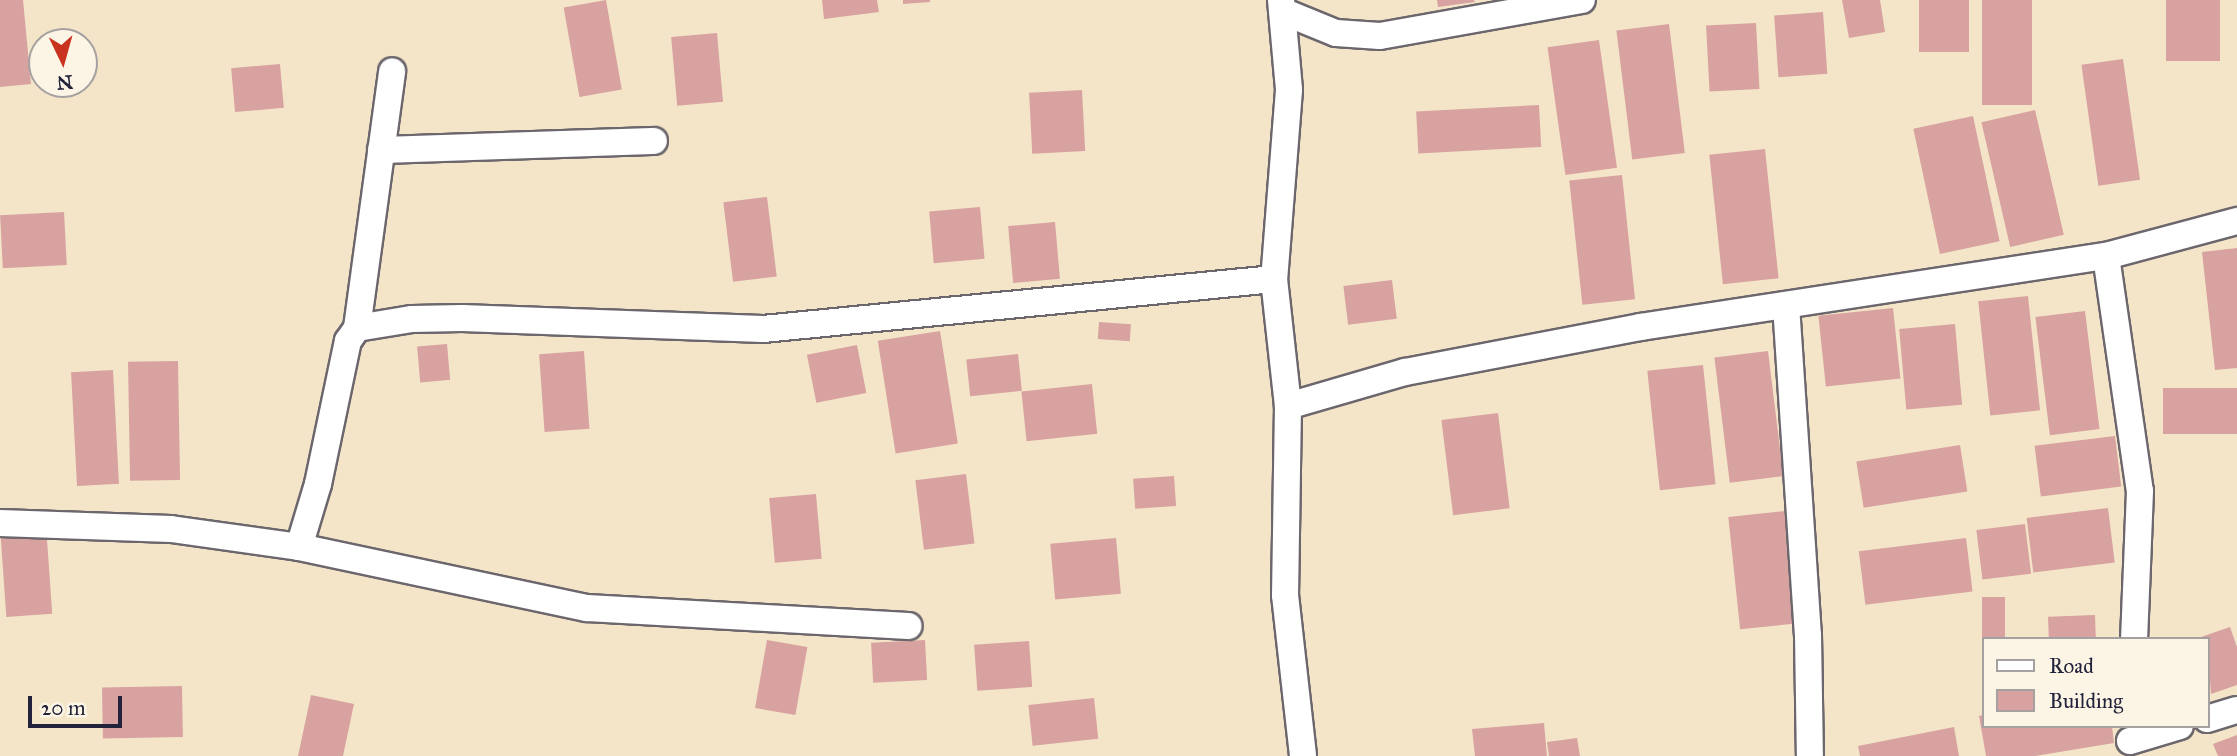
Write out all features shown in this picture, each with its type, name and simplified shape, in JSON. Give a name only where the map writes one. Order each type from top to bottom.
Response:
[{"type":"street","points":[[1282,5],[1336,33],[1380,36],[1582,0]]},
{"type":"street","points":[[1282,5],[1289,90],[1274,279],[1288,406],[1285,595],[1303,756]]},
{"type":"street","points":[[299,547],[318,484],[348,341],[356,328],[392,71]]},
{"type":"street","points":[[381,150],[654,141]]},
{"type":"street","points":[[1288,406],[1405,372],[1641,327],[2106,256],[2237,221]]},
{"type":"street","points":[[2106,256],[2140,491],[2134,637]]},
{"type":"street","points":[[356,328],[412,319],[462,318],[763,329],[1274,279]]},
{"type":"street","points":[[1786,305],[1808,635],[1810,756]]},
{"type":"street","points":[[0,523],[171,529],[299,547],[587,608],[908,626]]},
{"type":"street","points":[[2209,718],[2237,710]]},
{"type":"street","points":[[2131,741],[2173,728]]},
{"type":"building","points":[[0,0],[23,0],[28,84],[0,87]]},
{"type":"building","points":[[606,0],[622,90],[579,97],[564,7]]},
{"type":"building","points":[[822,0],[877,0],[879,12],[824,19]]},
{"type":"building","points":[[903,0],[930,0],[930,2],[903,4]]},
{"type":"building","points":[[1437,0],[1474,0],[1475,2],[1438,7]]},
{"type":"building","points":[[1842,0],[1880,0],[1885,32],[1849,38]]},
{"type":"building","points":[[1919,0],[1969,0],[1969,52],[1919,52]]},
{"type":"building","points":[[1982,0],[2032,0],[2032,105],[1982,105]]},
{"type":"building","points":[[2166,0],[2220,0],[2220,61],[2166,61]]},
{"type":"building","points":[[1823,12],[1827,74],[1778,77],[1774,15]]},
{"type":"building","points":[[1756,23],[1759,89],[1710,92],[1706,26]]},
{"type":"building","points":[[1669,24],[1685,153],[1632,159],[1616,30]]},
{"type":"building","points":[[717,33],[723,102],[677,106],[671,37]]},
{"type":"building","points":[[1599,40],[1617,168],[1565,175],[1548,47]]},
{"type":"building","points":[[2123,59],[2140,180],[2098,186],[2081,65]]},
{"type":"building","points":[[280,64],[284,108],[235,112],[231,68]]},
{"type":"building","points":[[1082,90],[1085,151],[1032,154],[1029,93]]},
{"type":"building","points":[[1539,105],[1541,147],[1418,153],[1416,111]]},
{"type":"building","points":[[2035,110],[2064,235],[2010,247],[1981,122]]},
{"type":"building","points":[[1973,116],[2000,241],[1940,254],[1913,129]]},
{"type":"building","points":[[1765,149],[1779,278],[1723,284],[1709,155]]},
{"type":"building","points":[[1622,175],[1635,299],[1582,305],[1569,181]]},
{"type":"building","points":[[767,197],[777,276],[733,282],[723,202]]},
{"type":"building","points":[[980,207],[985,259],[934,263],[929,211]]},
{"type":"building","points":[[64,212],[67,265],[3,268],[0,215]]},
{"type":"building","points":[[1055,222],[1060,279],[1013,283],[1008,226]]},
{"type":"building","points":[[2237,248],[2237,368],[2215,370],[2202,252]]},
{"type":"building","points":[[1392,280],[1397,319],[1348,325],[1343,286]]},
{"type":"building","points":[[2028,296],[2040,410],[1990,416],[1978,301]]},
{"type":"building","points":[[1893,308],[1900,379],[1826,386],[1818,316]]},
{"type":"building","points":[[2085,311],[2100,429],[2050,435],[2035,317]]},
{"type":"building","points":[[1099,322],[1131,324],[1130,341],[1098,339]]},
{"type":"building","points":[[1955,324],[1962,405],[1906,410],[1899,329]]},
{"type":"building","points":[[940,331],[958,444],[896,453],[878,341]]},
{"type":"building","points":[[447,344],[450,380],[420,382],[417,347]]},
{"type":"building","points":[[857,345],[866,393],[816,403],[807,355]]},
{"type":"building","points":[[584,351],[589,429],[545,432],[539,354]]},
{"type":"building","points":[[1768,351],[1783,476],[1730,483],[1714,358]]},
{"type":"building","points":[[1018,354],[1022,391],[970,396],[966,359]]},
{"type":"building","points":[[178,361],[180,480],[130,481],[128,362]]},
{"type":"building","points":[[1703,365],[1716,484],[1660,490],[1647,371]]},
{"type":"building","points":[[113,370],[119,484],[77,486],[71,372]]},
{"type":"building","points":[[1092,384],[1097,434],[1027,441],[1021,391]]},
{"type":"building","points":[[2163,388],[2237,388],[2237,434],[2163,434]]},
{"type":"building","points":[[1498,413],[1510,508],[1453,515],[1441,420]]},
{"type":"building","points":[[2115,436],[2121,487],[2041,496],[2035,446]]},
{"type":"building","points":[[1960,445],[1967,491],[1864,508],[1856,461]]},
{"type":"building","points":[[966,474],[975,543],[924,550],[915,480]]},
{"type":"building","points":[[1174,476],[1176,506],[1135,509],[1133,479]]},
{"type":"building","points":[[816,494],[822,559],[775,563],[769,498]]},
{"type":"building","points":[[2108,508],[2115,563],[2033,573],[2027,518]]},
{"type":"building","points":[[1785,511],[1797,623],[1740,629],[1728,517]]},
{"type":"building","points":[[2025,524],[2031,574],[1982,580],[1976,530]]},
{"type":"building","points":[[46,525],[52,614],[6,617],[0,528]]},
{"type":"building","points":[[1116,538],[1121,594],[1055,600],[1050,544]]},
{"type":"building","points":[[1966,538],[1973,592],[1865,605],[1859,551]]},
{"type":"building","points":[[1982,597],[2005,597],[2005,637],[1982,637]]},
{"type":"building","points":[[2095,615],[2096,637],[2049,637],[2048,617]]},
{"type":"building","points":[[2230,627],[2237,647],[2237,685],[2211,694],[2209,637],[2201,637]]},
{"type":"building","points":[[767,640],[807,647],[795,715],[755,708]]},
{"type":"building","points":[[925,640],[927,680],[873,683],[871,643]]},
{"type":"building","points":[[1029,641],[1032,687],[977,691],[974,645]]},
{"type":"building","points":[[182,686],[183,737],[103,738],[102,687]]},
{"type":"building","points":[[311,695],[354,704],[343,756],[298,756]]},
{"type":"building","points":[[1094,698],[1098,739],[1033,746],[1028,705]]},
{"type":"building","points":[[1982,715],[1982,728],[2112,728],[2114,743],[2035,756],[1986,756],[1979,716]]},
{"type":"building","points":[[1544,723],[1547,756],[1475,756],[1472,729]]},
{"type":"building","points":[[1954,727],[1959,756],[1860,756],[1858,746]]},
{"type":"building","points":[[2237,735],[2237,756],[2218,756],[2213,744]]},
{"type":"building","points":[[1577,738],[1580,756],[1549,756],[1547,742]]}]
